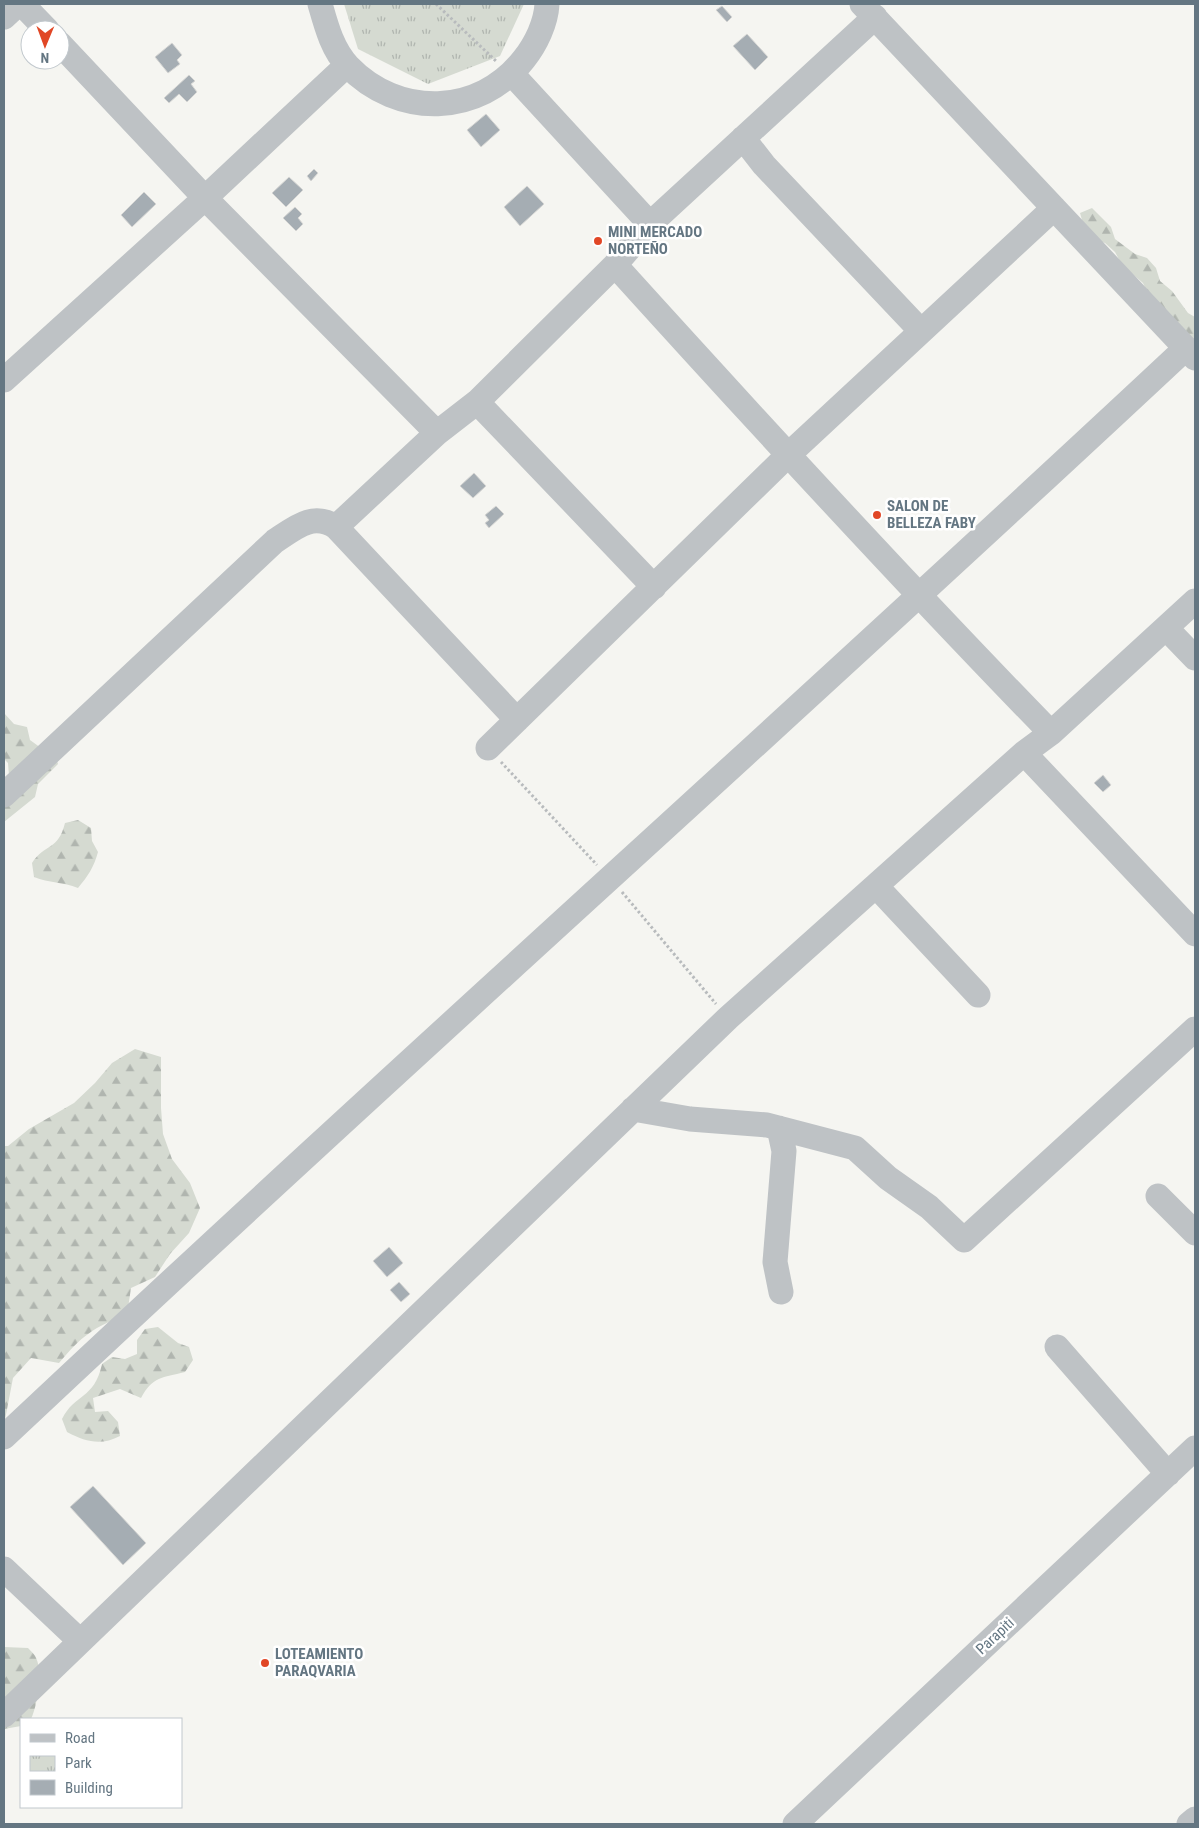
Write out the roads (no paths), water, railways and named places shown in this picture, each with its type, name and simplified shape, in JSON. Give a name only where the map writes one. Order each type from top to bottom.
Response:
[{"type":"street","points":[[4,17],[18,4]]},
{"type":"street","points":[[22,4],[37,20]]},
{"type":"street","points":[[320,4],[329,36],[347,65],[375,89],[409,102],[446,104],[482,94],[512,74],[535,46],[547,4]]},
{"type":"street","points":[[4,1436],[197,1256],[919,597],[1191,353],[868,10],[743,138],[650,224],[615,265],[477,402],[437,433],[336,527]]},
{"type":"street","points":[[70,55],[205,198],[437,433]]},
{"type":"street","points":[[4,380],[205,198],[347,65]]},
{"type":"street","points":[[512,74],[650,224]]},
{"type":"street","points":[[743,138],[764,165],[921,331]]},
{"type":"street","points":[[488,748],[788,456],[1054,208]]},
{"type":"street","points":[[615,265],[919,597],[1051,733]]},
{"type":"street","points":[[477,402],[654,588]]},
{"type":"street","points":[[4,795],[275,542],[312,520],[326,520],[336,527],[517,720]]},
{"type":"street","points":[[4,1715],[728,1018],[1024,754],[1051,733],[1195,601]]},
{"type":"street","points":[[1166,628],[1195,658]]},
{"type":"street","points":[[1024,754],[1195,934]]},
{"type":"street","points":[[876,886],[978,995]]},
{"type":"street","points":[[633,1109],[690,1119],[767,1125],[855,1148],[888,1178],[929,1207],[964,1240],[1195,1029]]},
{"type":"street","points":[[779,1128],[784,1152],[775,1262],[781,1292]]},
{"type":"street","points":[[1158,1196],[1195,1232]]},
{"type":"street","points":[[1057,1347],[1168,1474]]},
{"type":"street","name":"Parapiti","points":[[795,1824],[1195,1448]]},
{"type":"street","points":[[4,1569],[80,1641]]},
{"type":"street","points":[[1189,1824],[1195,1819]]},
{"type":"place","name":"MINI MERCADO NORTEÑO","points":[[598,241]]},
{"type":"place","name":"SALON DE BELLEZA FABY","points":[[877,515]]},
{"type":"place","name":"LOTEAMIENTO PARAQVARIA","points":[[265,1663]]}]
